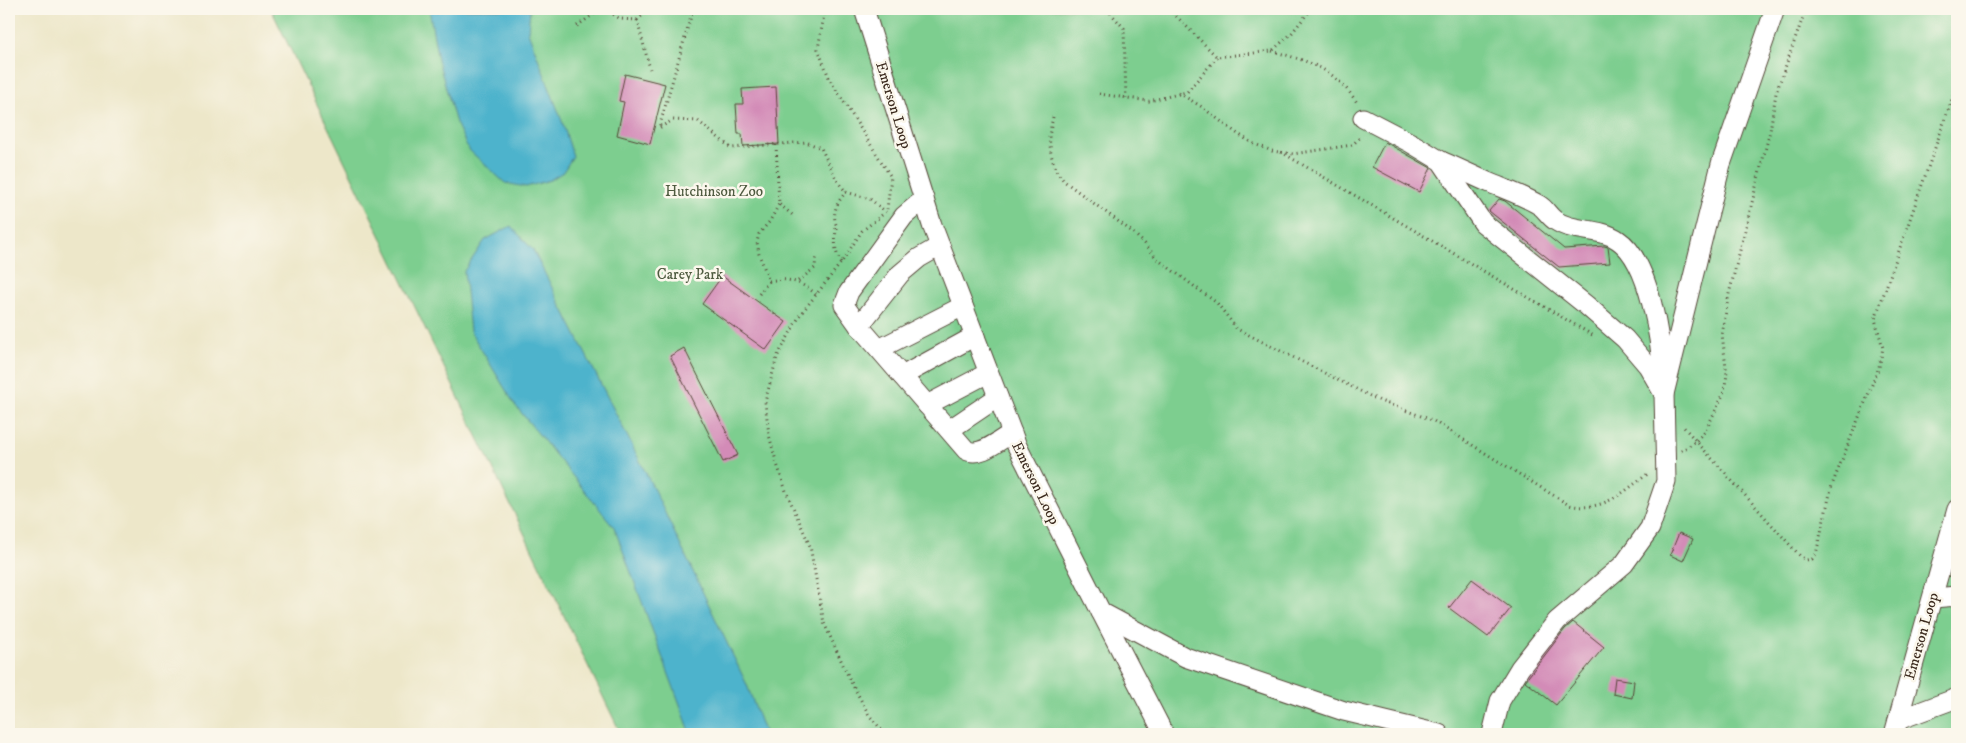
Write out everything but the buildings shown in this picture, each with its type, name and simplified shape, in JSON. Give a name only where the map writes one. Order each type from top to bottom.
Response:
[{"type":"street","name":"Emerson Loop","points":[[864,9],[940,246],[1012,433],[1164,734]]},
{"type":"street","points":[[1664,400],[1721,164],[1775,9]]},
{"type":"street","points":[[1363,118],[1441,161],[1541,206],[1555,221],[1571,228],[1600,233],[1617,239],[1632,254],[1644,278],[1653,311],[1662,360],[1666,481],[1650,528],[1624,564],[1557,621],[1520,668],[1500,701],[1492,734]]},
{"type":"street","points":[[1441,161],[1483,223],[1586,305],[1625,339],[1648,366],[1664,400]]},
{"type":"street","points":[[924,200],[904,216],[849,292],[844,305],[859,326],[966,450],[971,453],[978,452],[1012,433]]},
{"type":"street","points":[[859,326],[900,274],[918,258],[940,246]]},
{"type":"street","points":[[879,349],[963,306]]},
{"type":"street","points":[[902,376],[974,336]]},
{"type":"street","points":[[928,405],[988,373]]},
{"type":"street","points":[[949,430],[998,396]]},
{"type":"street","name":"Emerson Loop","points":[[1896,727],[1957,509]]},
{"type":"street","points":[[1933,598],[1957,596]]},
{"type":"street","points":[[1101,612],[1185,657],[1344,711],[1440,734]]},
{"type":"street","points":[[1896,727],[1957,698]]},
{"type":"path","points":[[577,26],[601,9]]},
{"type":"path","points":[[605,9],[620,19],[637,20]]},
{"type":"path","points":[[637,20],[646,9]]},
{"type":"path","points":[[685,9],[692,10],[659,128],[673,120],[698,121],[731,148],[806,142],[821,148],[838,182],[846,192],[870,199],[886,212]]},
{"type":"path","points":[[825,9],[818,49],[830,80],[891,178],[886,212],[862,231],[841,263],[800,315],[777,357],[765,402],[769,435],[786,491],[810,546],[824,624],[869,715],[885,734]]},
{"type":"path","points":[[1107,9],[1124,28],[1126,98]]},
{"type":"path","points":[[1169,9],[1217,56]]},
{"type":"path","points":[[1272,51],[1292,34],[1311,9]]},
{"type":"path","points":[[1053,117],[1049,136],[1051,154],[1056,169],[1064,181],[1131,231],[1157,259],[1217,303],[1237,329],[1380,401],[1432,420],[1569,505],[1580,508],[1595,507],[1612,500],[1696,441],[1706,430],[1723,395],[1727,375],[1722,334],[1729,294],[1770,131],[1776,93],[1806,9]]},
{"type":"path","points":[[637,20],[650,69]]},
{"type":"path","points":[[1099,94],[1150,101],[1180,93],[1187,92],[1217,56],[1272,51],[1304,60],[1331,73],[1348,89],[1360,108],[1365,125],[1362,138],[1352,145],[1293,154],[1272,151],[1252,142],[1223,124],[1202,107],[1180,93]]},
{"type":"path","points":[[1664,400],[1696,441],[1800,557],[1806,560],[1812,559],[1816,554],[1832,485],[1879,366],[1883,348],[1875,319],[1957,85]]},
{"type":"path","points":[[769,281],[758,254],[757,242],[759,234],[770,222],[779,204],[776,145]]},
{"type":"path","points":[[1281,152],[1595,337]]},
{"type":"path","points":[[841,263],[836,253],[835,232],[837,226],[835,214],[836,207],[846,192]]},
{"type":"path","points":[[779,204],[795,217]]},
{"type":"path","points":[[798,282],[815,268],[816,256]]},
{"type":"path","points":[[758,294],[769,281],[780,278],[798,282],[816,294]]},
{"type":"green space","points":[[271,9],[1957,9],[1957,734],[621,734]]},
{"type":"water","points":[[429,9],[530,9],[528,32],[562,121],[573,156],[563,172],[550,180],[526,187],[505,183],[469,150],[456,123],[438,60]]},
{"type":"water","points":[[511,226],[533,250],[647,475],[747,685],[765,734],[691,734],[614,527],[515,405],[470,331],[464,271],[485,240]]},
{"type":"park label","name":"Hutchinson Zoo","points":[[714,191]]},
{"type":"park label","name":"Carey Park","points":[[690,274]]}]
